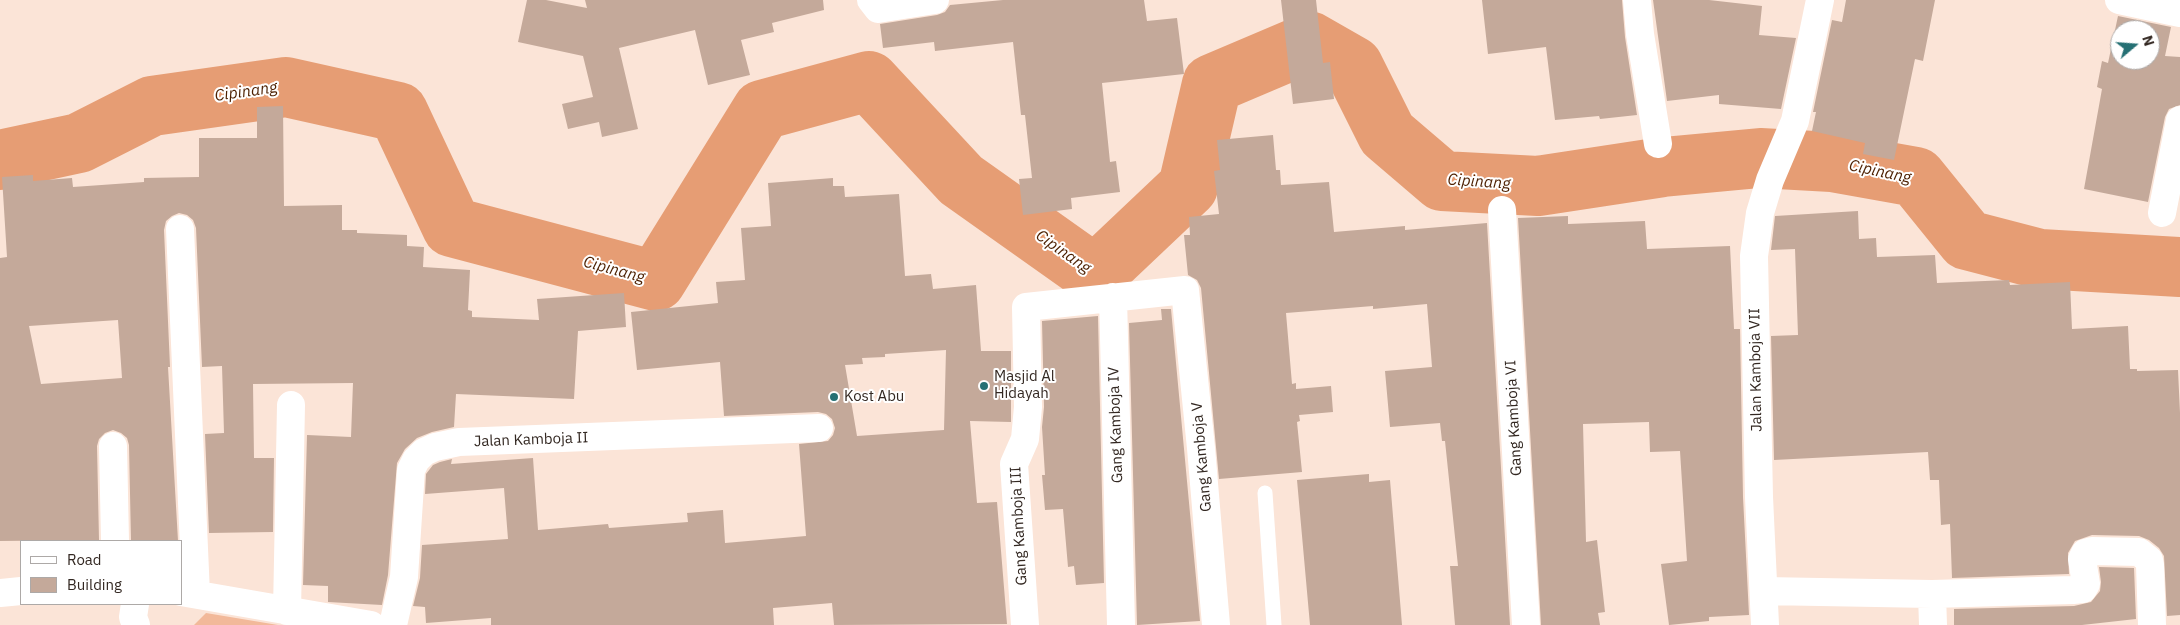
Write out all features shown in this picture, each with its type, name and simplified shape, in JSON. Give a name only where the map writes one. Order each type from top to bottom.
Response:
[{"type":"street","points":[[871,0],[878,9],[935,0]]},
{"type":"street","points":[[1637,0],[1640,34],[1658,144]]},
{"type":"street","name":"Jalan Kamboja VII","points":[[1765,625],[1759,497],[1754,256],[1760,213],[1770,180],[1795,121],[1820,0]]},
{"type":"street","points":[[2119,0],[2180,13]]},
{"type":"street","points":[[2162,213],[2180,120]]},
{"type":"street","name":"Gang Kamboja VI","points":[[1502,210],[1526,625]]},
{"type":"street","points":[[180,229],[189,593],[371,625]]},
{"type":"street","name":"Gang Kamboja V","points":[[1113,297],[1185,290],[1216,625]]},
{"type":"street","name":"Gang Kamboja III","points":[[1025,625],[1014,464],[1025,439],[1028,407],[1026,307],[1113,297]]},
{"type":"street","name":"Gang Kamboja IV","points":[[1113,297],[1122,625]]},
{"type":"street","points":[[287,611],[291,405]]},
{"type":"street","name":"Jalan Kamboja II","points":[[393,625],[404,577],[411,470],[416,460],[424,452],[435,447],[460,442],[819,428]]},
{"type":"street","points":[[113,446],[115,540]]},
{"type":"street","points":[[1764,591],[1932,594],[2083,589],[2086,584],[2082,559],[2086,553],[2092,551],[2139,552],[2149,560],[2150,565],[2152,625]]},
{"type":"street","points":[[0,592],[20,591]]},
{"type":"street","points":[[1932,594],[1933,625]]},
{"type":"street","points":[[135,605],[133,617],[136,625]]},
{"type":"lane","points":[[1264,493],[1274,625]]},
{"type":"shaded area","points":[[206,613],[278,625],[194,625]]},
{"type":"building","points":[[527,0],[546,0],[587,8],[585,0],[823,0],[824,10],[772,23],[774,32],[741,40],[750,75],[708,85],[695,30],[619,48],[638,129],[602,137],[599,122],[568,129],[562,104],[593,97],[583,56],[518,42]]},
{"type":"building","points":[[1003,0],[1144,0],[1147,21],[1177,18],[1184,74],[1102,83],[1110,162],[1116,161],[1120,192],[1071,198],[1072,209],[1023,215],[1019,179],[1032,178],[1025,115],[1021,115],[1013,42],[935,51],[934,42],[883,48],[880,24],[937,15],[945,12],[950,5]]},
{"type":"building","points":[[1281,0],[1316,0],[1323,63],[1330,62],[1334,99],[1293,104]]},
{"type":"building","points":[[1482,0],[1622,0],[1625,37],[1637,115],[1600,119],[1599,116],[1555,120],[1546,47],[1488,54]]},
{"type":"building","points":[[1653,0],[1709,0],[1762,6],[1759,35],[1796,38],[1781,109],[1719,104],[1719,95],[1667,101]]},
{"type":"building","points":[[1846,0],[1935,0],[1923,61],[1915,59],[1894,160],[1863,154],[1865,143],[1812,131],[1816,112],[1813,112],[1832,20],[1842,22]]},
{"type":"building","points":[[2118,16],[2137,20],[2117,20]]},
{"type":"building","points":[[2160,25],[2171,27],[2165,56],[2180,57],[2180,105],[2169,109],[2165,117],[2148,202],[2084,189],[2102,89],[2097,87],[2102,61],[2108,63],[2110,54],[2110,70],[2160,70]]},
{"type":"building","points":[[283,106],[284,206],[342,205],[342,230],[357,230],[357,233],[407,235],[407,246],[424,247],[423,267],[470,270],[468,310],[472,311],[472,317],[539,320],[537,299],[624,293],[626,327],[578,331],[574,399],[456,394],[454,427],[417,438],[405,449],[397,463],[388,575],[382,605],[328,602],[328,586],[303,585],[307,435],[351,437],[353,383],[253,384],[254,458],[274,458],[273,532],[209,533],[205,434],[224,433],[222,366],[202,367],[196,228],[193,220],[187,215],[179,213],[166,221],[164,230],[170,367],[168,367],[178,540],[131,540],[129,445],[127,438],[113,430],[105,433],[99,439],[97,446],[99,540],[0,541],[0,258],[7,257],[2,177],[33,175],[33,181],[72,178],[73,187],[144,182],[144,178],[199,177],[199,138],[257,138],[257,107]],"holes":[[[118,320],[122,378],[41,384],[29,326]]]},
{"type":"building","points":[[1273,135],[1276,170],[1280,170],[1281,185],[1329,182],[1334,232],[1405,226],[1405,230],[1487,223],[1510,625],[1455,625],[1450,566],[1458,566],[1445,441],[1442,441],[1440,423],[1390,427],[1385,371],[1432,367],[1427,304],[1373,309],[1373,306],[1286,313],[1292,384],[1296,383],[1296,389],[1331,386],[1333,412],[1299,415],[1300,421],[1297,422],[1302,472],[1219,479],[1201,288],[1197,280],[1188,275],[1184,235],[1190,235],[1189,217],[1219,214],[1214,171],[1220,170],[1217,140]]},
{"type":"building","points":[[833,178],[833,186],[844,186],[845,197],[899,194],[905,276],[931,274],[933,289],[976,285],[981,351],[1011,351],[1011,422],[970,421],[977,503],[997,502],[1007,624],[834,625],[832,603],[773,608],[774,625],[491,625],[491,618],[426,623],[425,607],[413,606],[420,578],[422,545],[508,539],[504,488],[425,494],[426,474],[433,465],[452,459],[451,464],[533,458],[538,530],[608,524],[609,528],[688,522],[687,513],[723,510],[725,543],[806,536],[799,444],[828,441],[833,435],[835,428],[832,419],[826,414],[818,412],[724,416],[720,362],[637,370],[631,312],[718,303],[716,282],[745,280],[741,228],[771,226],[768,183]],"holes":[[[946,350],[944,430],[857,436],[845,365],[863,364],[862,358],[885,357],[885,354]]]},
{"type":"building","points":[[1858,211],[1859,239],[1876,238],[1877,257],[1935,255],[1937,283],[2009,280],[2010,285],[2070,282],[2072,329],[2128,326],[2130,369],[2137,369],[2137,371],[2178,370],[2180,413],[2180,615],[2167,616],[2164,556],[2159,548],[2149,540],[2139,536],[2092,535],[2075,541],[2068,553],[2069,574],[1952,578],[1950,524],[1941,525],[1939,480],[1930,480],[1928,452],[1774,460],[1771,336],[1798,335],[1795,249],[1771,250],[1775,216]]},
{"type":"building","points":[[1568,216],[1568,224],[1645,221],[1647,249],[1730,246],[1734,329],[1740,329],[1743,497],[1749,615],[1709,617],[1709,621],[1669,625],[1661,564],[1687,561],[1680,451],[1650,452],[1649,422],[1583,424],[1586,542],[1597,540],[1605,612],[1598,613],[1600,625],[1541,625],[1518,218]]},
{"type":"building","points":[[1161,309],[1171,309],[1200,621],[1137,625],[1129,323],[1162,320]]},
{"type":"building","points":[[1098,316],[1104,583],[1076,585],[1074,566],[1068,567],[1063,509],[1045,510],[1042,475],[1045,475],[1042,427],[1044,407],[1042,321]]},
{"type":"building","points":[[1369,474],[1369,482],[1390,480],[1402,625],[1310,625],[1297,480]]},
{"type":"building","points":[[2099,567],[2134,568],[2136,619],[2082,625],[1954,625],[1954,609],[2074,606],[2091,602],[2100,591]]},
{"type":"waterway","name":"Cipinang","points":[[0,160],[79,143],[152,106],[286,87],[398,112],[452,227],[656,281],[762,110],[869,81],[961,180],[1095,275],[1188,187],[1212,84],[1311,42],[1353,66],[1387,134],[1442,181],[1538,186],[1663,167],[1760,158],[1832,162],[1916,177],[1967,240],[2040,259],[2180,267]]},
{"type":"place","name":"Masjid Al Hidayah","points":[[984,386]]},
{"type":"place","name":"Kost Abu","points":[[834,397]]}]
